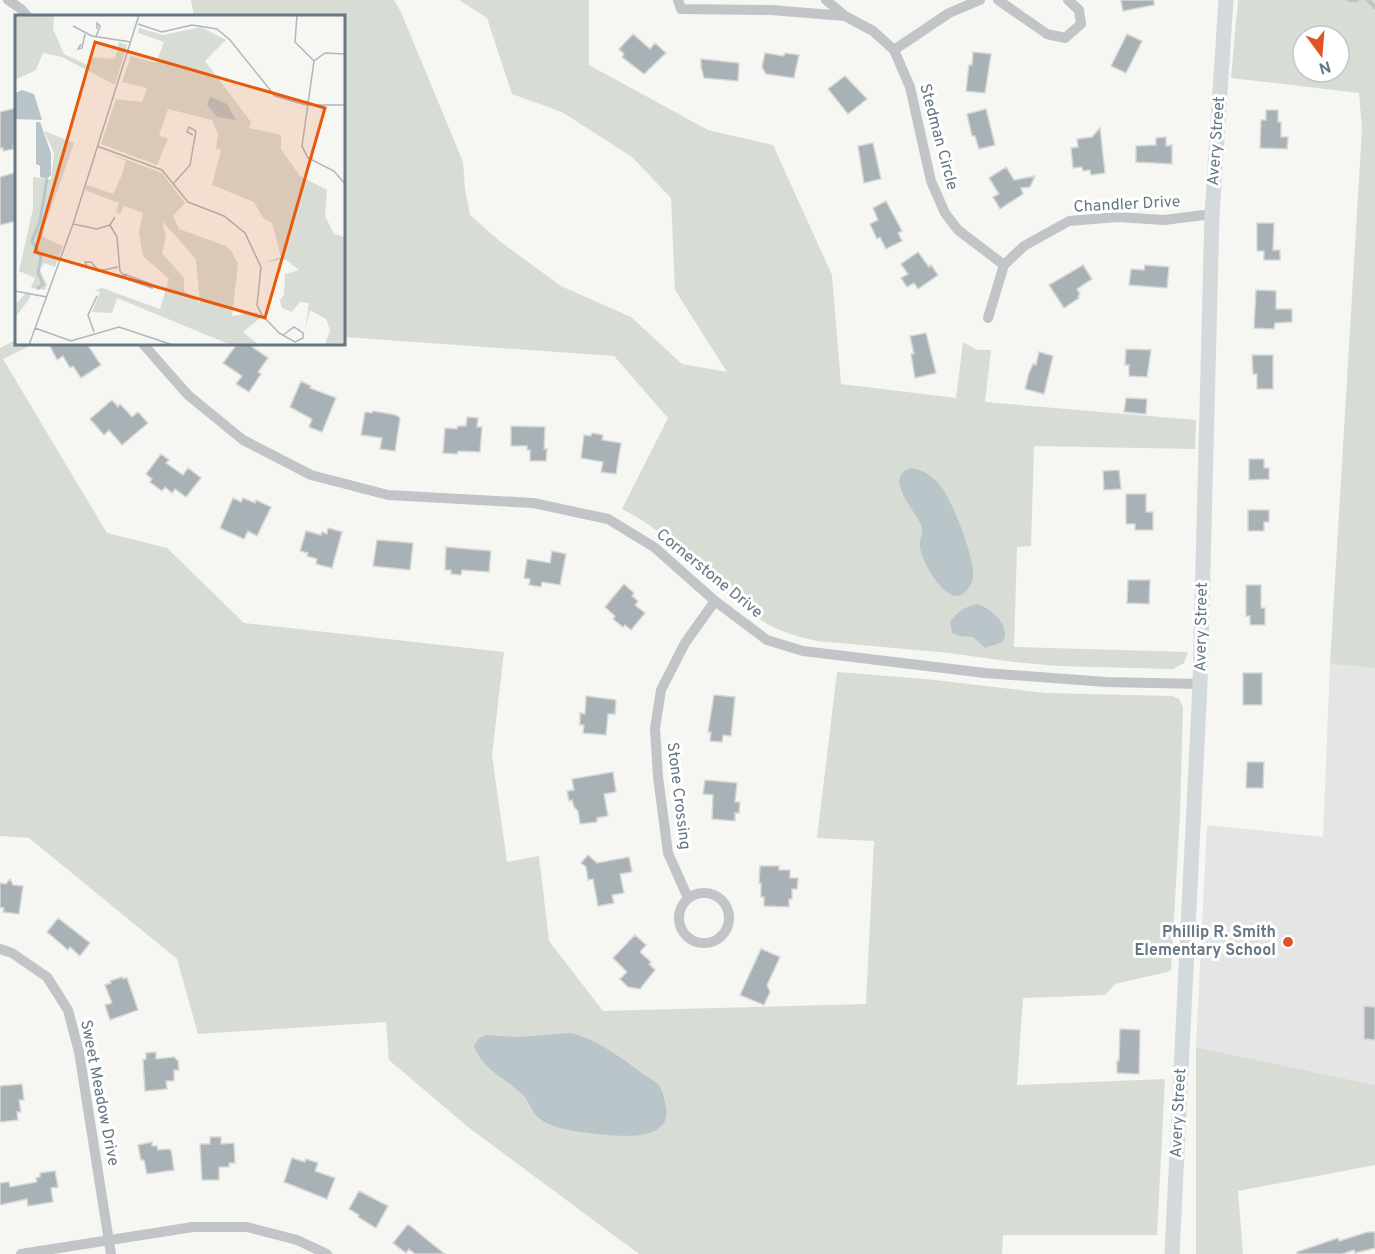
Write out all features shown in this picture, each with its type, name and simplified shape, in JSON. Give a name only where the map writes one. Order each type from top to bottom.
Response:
[{"type":"main road","name":"Avery Street","points":[[1172,1254],[1200,684],[1212,214],[1226,0]]},
{"type":"street","points":[[9,0],[26,15]]},
{"type":"street","name":"Stedman Circle","points":[[678,0],[681,9],[771,10],[845,16]]},
{"type":"street","name":"Stedman Circle","points":[[826,0],[845,16],[873,31],[894,50],[910,87],[932,181],[945,213],[958,230],[1004,265]]},
{"type":"street","points":[[894,50],[949,13],[980,0]]},
{"type":"street","points":[[998,0],[1047,34],[1065,38],[1081,24],[1079,10],[1068,0]]},
{"type":"street","name":"Chandler Drive","points":[[1004,265],[1024,246],[1069,221],[1117,217],[1164,220],[1212,214]]},
{"type":"street","points":[[988,318],[1004,265]]},
{"type":"street","name":"Cornerstone Drive","points":[[144,345],[188,395],[243,440],[311,476],[388,495],[533,502],[608,519],[654,547],[715,601],[767,640],[803,651],[985,673],[1106,682],[1200,684]]},
{"type":"street","name":"Stone Crossing","points":[[688,898],[668,853],[658,777],[655,728],[661,690],[686,643],[715,601]]},
{"type":"street","points":[[701,893],[710,893],[724,903],[729,921],[720,937],[712,942],[700,943],[692,940],[682,931],[679,913],[688,898],[701,893]]},
{"type":"street","name":"Sweet Meadow Drive","points":[[0,950],[12,953],[47,977],[68,1010],[79,1052],[111,1254]]},
{"type":"street","points":[[21,1254],[193,1227],[247,1227],[297,1240],[327,1254]]},
{"type":"shaded area","points":[[191,0],[394,0],[463,162],[470,215],[502,243],[561,286],[631,317],[682,364],[727,372],[675,290],[671,198],[632,157],[562,112],[512,94],[487,18],[459,0],[589,0],[589,65],[708,130],[773,145],[832,275],[841,384],[956,398],[963,342],[977,350],[991,350],[985,402],[1196,420],[1195,449],[1034,446],[1031,546],[1017,547],[1014,647],[1188,652],[1184,663],[1173,669],[1059,666],[1014,662],[949,653],[817,641],[770,626],[728,595],[660,533],[622,509],[668,418],[614,356],[345,337],[345,15],[194,15]]},
{"type":"shaded area","points":[[1238,0],[1375,0],[1375,668],[1330,664],[1362,129],[1359,93],[1231,78]]},
{"type":"shaded area","points":[[15,340],[15,345],[32,345],[3,359],[107,533],[167,548],[244,623],[504,652],[492,755],[507,862],[539,856],[549,941],[603,1011],[866,1004],[874,841],[817,838],[837,672],[926,679],[1046,693],[1172,696],[1179,699],[1183,707],[1180,814],[1171,971],[1115,984],[1105,995],[1023,998],[1017,1085],[1165,1079],[1157,1235],[1003,1235],[1002,1254],[639,1254],[468,1127],[389,1060],[386,1022],[198,1034],[177,959],[29,838],[0,836],[0,348]]},
{"type":"shaded area","points":[[911,468],[926,473],[938,483],[949,500],[961,528],[973,567],[973,576],[969,587],[961,595],[955,596],[941,587],[921,553],[921,525],[900,486],[903,472]]},
{"type":"shaded area","points":[[977,604],[999,618],[1005,636],[1003,642],[985,648],[973,637],[952,633],[950,622],[953,618],[965,608]]},
{"type":"shaded area","name":"Phillip R. Smith Elementary School","points":[[1330,664],[1375,668],[1375,1085],[1196,1047],[1207,825],[1323,837]]},
{"type":"shaded area","points":[[571,1033],[601,1045],[658,1084],[666,1106],[666,1118],[661,1126],[653,1132],[631,1136],[583,1132],[553,1126],[537,1116],[525,1097],[488,1067],[474,1046],[478,1039],[486,1035],[518,1037]]},
{"type":"shaded area","points":[[1196,1047],[1375,1085],[1375,1165],[1238,1191],[1243,1254],[1196,1254]]},
{"type":"building","points":[[1121,0],[1154,0],[1154,5],[1123,11]]},
{"type":"building","points":[[633,34],[650,49],[655,43],[666,53],[644,74],[622,57],[624,54],[619,49]]},
{"type":"building","points":[[1127,34],[1142,41],[1126,73],[1111,66]]},
{"type":"building","points":[[973,52],[991,54],[985,93],[966,91]]},
{"type":"building","points":[[765,53],[784,56],[785,53],[799,55],[794,78],[766,74],[762,67]]},
{"type":"building","points":[[701,59],[739,63],[738,81],[704,78]]},
{"type":"building","points":[[845,76],[867,99],[848,114],[828,89]]},
{"type":"building","points":[[15,108],[14,149],[3,151],[3,148],[0,148],[0,112]]},
{"type":"building","points":[[986,109],[995,145],[979,149],[975,136],[972,136],[967,114]]},
{"type":"building","points":[[1266,110],[1278,110],[1281,137],[1288,137],[1287,149],[1260,148],[1261,120],[1266,120]]},
{"type":"building","points":[[1100,128],[1105,173],[1091,175],[1090,170],[1083,171],[1082,167],[1073,168],[1071,148],[1078,147],[1077,139],[1092,137]]},
{"type":"building","points":[[1166,137],[1166,146],[1172,145],[1172,164],[1136,162],[1136,146],[1156,145],[1156,138]]},
{"type":"building","points":[[873,143],[881,179],[864,183],[858,146]]},
{"type":"building","points":[[1006,167],[1014,180],[1035,176],[1030,187],[1021,188],[1023,194],[1000,209],[993,197],[999,194],[989,178]]},
{"type":"building","points":[[14,173],[15,221],[0,225],[0,177]]},
{"type":"building","points":[[886,201],[902,231],[898,233],[902,241],[886,249],[880,237],[877,239],[870,224],[878,220],[873,208]]},
{"type":"building","points":[[1257,223],[1274,223],[1273,250],[1280,250],[1280,260],[1264,260],[1264,251],[1257,251]]},
{"type":"building","points":[[918,252],[938,275],[918,289],[914,283],[907,287],[901,278],[908,274],[901,264]]},
{"type":"building","points":[[1083,265],[1092,279],[1077,289],[1080,294],[1079,298],[1064,308],[1049,285]]},
{"type":"building","points":[[1145,265],[1169,267],[1167,288],[1129,285],[1131,269],[1144,270]]},
{"type":"building","points":[[1256,290],[1276,291],[1276,309],[1292,309],[1292,322],[1275,323],[1274,329],[1254,328]]},
{"type":"building","points":[[926,333],[936,373],[915,378],[911,354],[914,354],[910,336]]},
{"type":"building","points":[[50,345],[88,345],[101,365],[81,378],[73,366],[70,368],[63,356],[57,360]]},
{"type":"building","points":[[236,345],[249,345],[268,358],[258,372],[261,374],[249,392],[236,384],[242,376],[223,363]]},
{"type":"building","points":[[1126,349],[1151,350],[1147,377],[1129,376],[1129,365],[1125,365]]},
{"type":"building","points":[[1039,352],[1053,356],[1044,394],[1025,389],[1029,373],[1033,364],[1036,365]]},
{"type":"building","points":[[1252,355],[1273,355],[1273,389],[1257,389],[1257,374],[1253,374]]},
{"type":"building","points":[[301,381],[311,386],[310,388],[336,398],[322,432],[309,427],[312,419],[290,407]]},
{"type":"building","points":[[1126,398],[1147,399],[1146,414],[1124,412]]},
{"type":"building","points":[[112,400],[118,407],[120,404],[132,417],[138,412],[148,423],[122,445],[109,430],[104,435],[90,419]]},
{"type":"building","points":[[373,411],[396,415],[400,418],[395,451],[380,449],[382,438],[361,435],[365,412],[372,413]]},
{"type":"building","points":[[467,417],[478,418],[477,427],[482,427],[480,452],[443,453],[445,428],[457,429],[458,426],[466,426]]},
{"type":"building","points":[[511,426],[545,427],[546,461],[530,461],[530,450],[527,450],[527,446],[511,446]]},
{"type":"building","points":[[592,433],[603,435],[602,440],[621,443],[616,474],[601,472],[603,462],[581,458],[584,435],[591,436]]},
{"type":"building","points":[[161,454],[169,460],[166,463],[183,475],[188,468],[201,478],[186,497],[175,489],[172,493],[165,487],[162,491],[150,482],[152,479],[146,474]]},
{"type":"building","points":[[1249,459],[1264,459],[1264,468],[1269,468],[1269,479],[1249,480]]},
{"type":"building","points":[[1119,470],[1121,489],[1104,490],[1103,471]]},
{"type":"building","points":[[1126,494],[1146,494],[1146,512],[1153,512],[1153,530],[1135,530],[1135,524],[1126,524]]},
{"type":"building","points":[[233,498],[241,502],[243,498],[255,503],[256,500],[271,507],[257,536],[248,531],[244,539],[220,528]]},
{"type":"building","points":[[1248,510],[1269,510],[1269,522],[1264,522],[1264,531],[1248,531]]},
{"type":"building","points":[[328,528],[342,532],[332,568],[316,564],[317,559],[300,551],[306,531],[321,535],[322,532],[327,534]]},
{"type":"building","points":[[377,540],[413,543],[410,570],[373,566]]},
{"type":"building","points":[[446,547],[491,551],[489,572],[462,570],[461,575],[451,574],[451,570],[445,570]]},
{"type":"building","points":[[552,551],[566,554],[560,585],[542,582],[541,587],[529,585],[530,579],[524,578],[527,559],[550,563]]},
{"type":"building","points":[[1128,580],[1150,580],[1149,604],[1127,603]]},
{"type":"building","points":[[624,584],[634,593],[632,596],[638,601],[635,605],[645,613],[631,630],[613,619],[615,616],[605,607]]},
{"type":"building","points":[[1246,585],[1261,585],[1261,608],[1265,608],[1265,625],[1250,625],[1250,616],[1246,616]]},
{"type":"building","points":[[1243,673],[1262,673],[1262,705],[1243,705]]},
{"type":"building","points":[[714,695],[735,697],[731,736],[723,735],[722,742],[710,741],[711,732],[708,732]]},
{"type":"building","points":[[586,696],[616,700],[615,714],[608,714],[606,735],[583,733],[584,725],[580,725],[580,713],[585,714]]},
{"type":"building","points":[[1247,762],[1264,762],[1263,788],[1246,788]]},
{"type":"building","points":[[613,772],[616,792],[604,794],[608,816],[597,818],[597,822],[580,824],[578,811],[572,800],[569,801],[567,791],[574,790],[572,779]]},
{"type":"building","points":[[705,780],[737,783],[735,802],[740,802],[739,813],[735,813],[735,821],[712,819],[713,795],[703,794]]},
{"type":"building","points":[[588,855],[597,863],[629,857],[632,872],[620,874],[624,893],[612,895],[614,903],[598,906],[593,879],[588,880],[586,867],[581,863]]},
{"type":"building","points":[[760,866],[779,866],[779,870],[790,870],[790,878],[798,878],[797,889],[792,889],[789,907],[764,906],[764,897],[761,897],[761,883],[759,883]]},
{"type":"building","points":[[10,879],[13,885],[23,886],[19,914],[3,912],[4,908],[0,907],[0,883],[6,884]]},
{"type":"building","points":[[58,918],[90,943],[80,956],[70,947],[68,950],[47,932]]},
{"type":"building","points":[[635,935],[646,945],[640,952],[651,962],[649,964],[655,970],[640,989],[628,987],[620,979],[627,972],[613,958]]},
{"type":"building","points":[[761,949],[780,957],[767,985],[770,992],[764,1005],[740,995]]},
{"type":"building","points":[[122,977],[127,978],[138,1010],[110,1020],[105,1005],[112,1003],[105,985]]},
{"type":"building","points":[[1364,1006],[1375,1007],[1375,1040],[1364,1039]]},
{"type":"building","points":[[1120,1029],[1140,1030],[1139,1074],[1117,1073]]},
{"type":"building","points":[[156,1052],[156,1059],[174,1057],[178,1061],[179,1070],[174,1070],[174,1081],[166,1081],[167,1089],[145,1091],[143,1060],[146,1059],[146,1053]]},
{"type":"building","points":[[22,1084],[24,1100],[19,1100],[21,1112],[17,1112],[18,1120],[0,1122],[0,1086]]},
{"type":"building","points":[[210,1137],[221,1137],[221,1144],[234,1143],[235,1163],[229,1163],[229,1167],[219,1167],[219,1180],[202,1180],[200,1144],[210,1144]]},
{"type":"building","points":[[152,1142],[152,1146],[157,1146],[158,1150],[171,1150],[174,1170],[147,1174],[138,1145]]},
{"type":"building","points":[[292,1158],[318,1163],[315,1171],[335,1178],[327,1199],[284,1182]]},
{"type":"building","points":[[55,1171],[58,1187],[51,1188],[53,1202],[28,1206],[27,1199],[0,1205],[0,1183],[9,1182],[10,1187],[37,1182],[36,1178],[40,1177],[40,1173]]},
{"type":"building","points":[[359,1191],[388,1206],[376,1228],[349,1209]]},
{"type":"building","points":[[408,1224],[445,1254],[415,1254],[409,1249],[406,1253],[393,1243]]},
{"type":"building","points":[[1375,1232],[1375,1248],[1342,1254],[1297,1254],[1297,1252],[1338,1238],[1339,1241]]},
{"type":"waterway","points":[[1349,0],[1357,0]]},
{"type":"waterway","points":[[1368,0],[1375,7]]},
{"type":"place","name":"Phillip R. Smith Elementary School","points":[[1288,942]]}]
